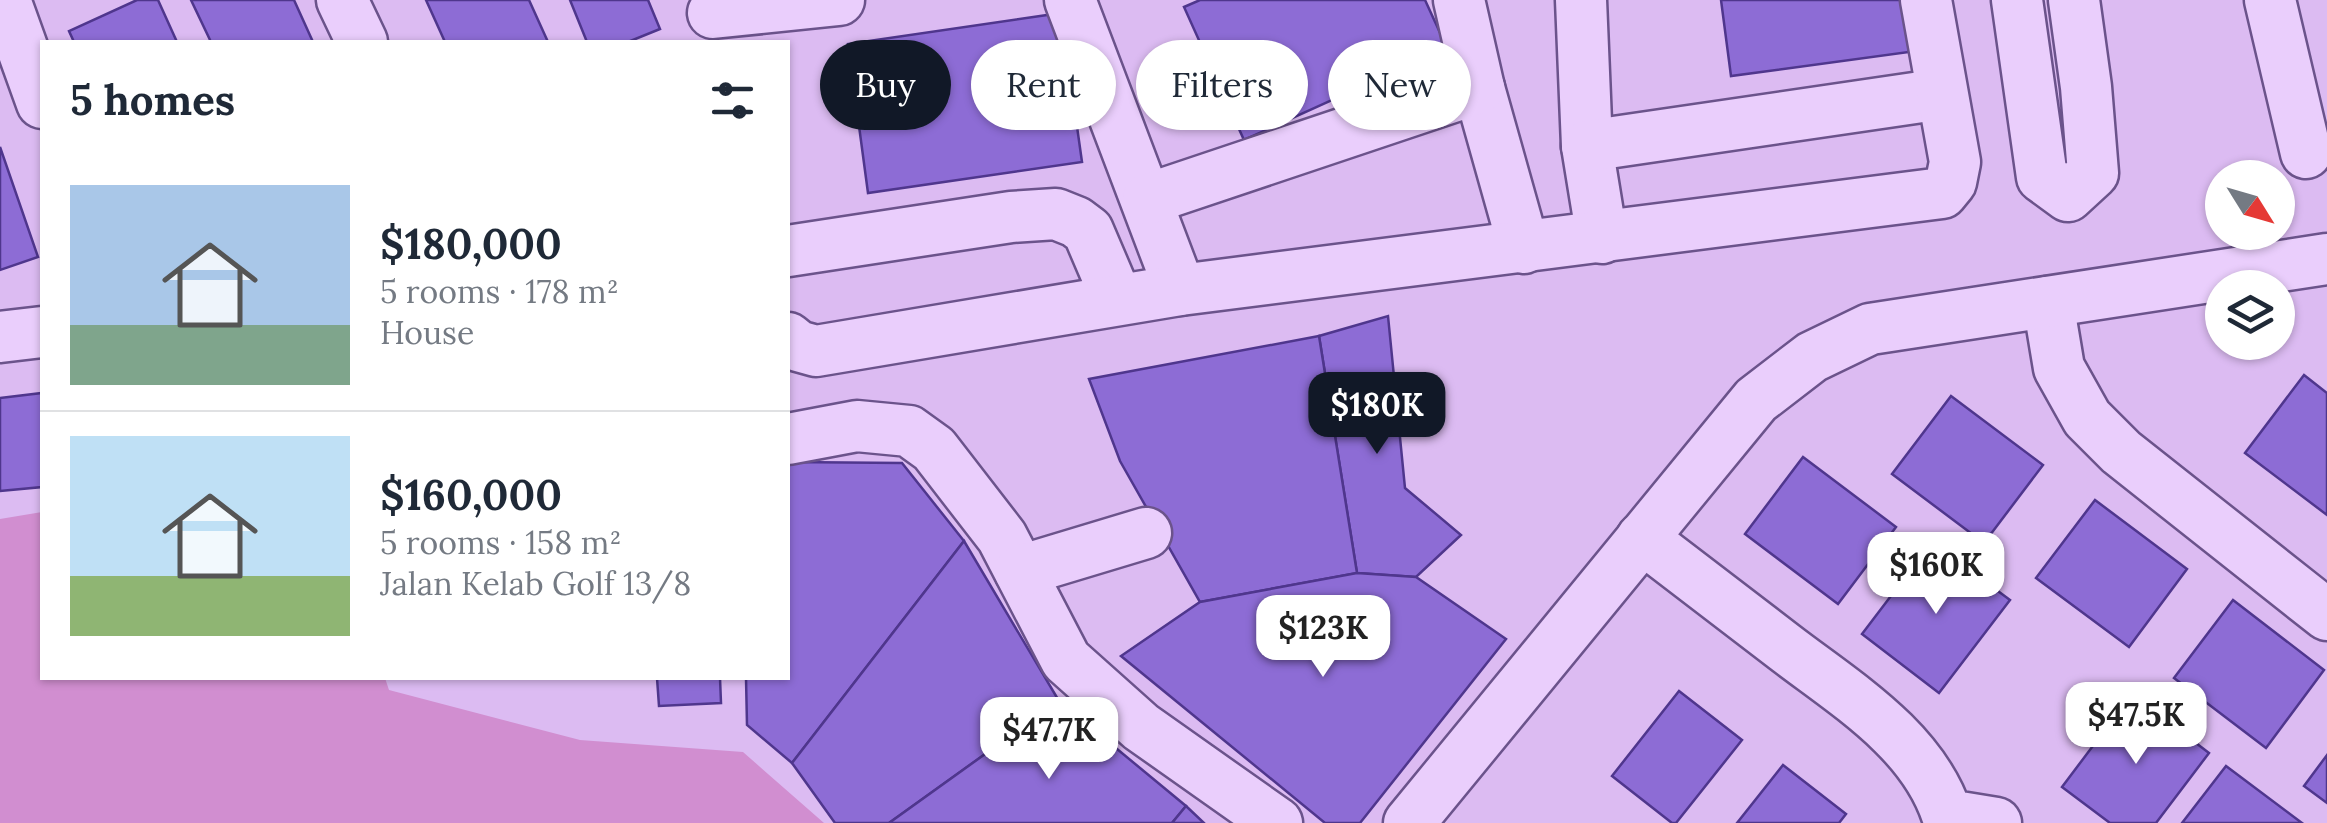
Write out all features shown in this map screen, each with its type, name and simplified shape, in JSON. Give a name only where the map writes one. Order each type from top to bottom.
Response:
[{"type":"street","points":[[5,0],[40,97]]},
{"type":"street","points":[[342,0],[361,40]]},
{"type":"street","points":[[714,19],[840,0]]},
{"type":"street","points":[[1070,0],[1180,290]]},
{"type":"street","points":[[1459,0],[1524,248]]},
{"type":"street","points":[[1582,0],[1587,146],[1602,238]]},
{"type":"street","points":[[790,340],[816,351],[1180,290],[1942,193],[1952,182],[1955,162],[1926,0]]},
{"type":"street","points":[[2017,0],[2042,177],[2068,196],[2094,173],[2074,0]]},
{"type":"street","points":[[2270,0],[2306,152]]},
{"type":"street","points":[[1148,200],[1479,88]]},
{"type":"street","points":[[1587,146],[1942,94]]},
{"type":"street","points":[[790,251],[1011,217],[1056,214],[1088,231],[1117,299]]},
{"type":"street","points":[[1408,823],[1756,400],[1812,356],[1870,329],[2327,259]]},
{"type":"street","points":[[2048,302],[2059,368],[2086,418],[2121,452],[2327,615]]},
{"type":"street","points":[[0,337],[40,332]]},
{"type":"street","points":[[790,439],[857,426],[908,432],[934,449],[1002,537],[1066,660],[1141,727],[1277,823]]},
{"type":"street","points":[[1020,570],[1146,534]]},
{"type":"street","points":[[1642,538],[1878,719],[1938,787],[1944,819],[1996,823]]},
{"type":"shaded area","points":[[40,512],[40,680],[386,680],[389,690],[580,740],[743,752],[824,823],[0,823],[0,519]]},
{"type":"building","points":[[137,0],[158,0],[176,40],[73,40],[69,31]]},
{"type":"building","points":[[191,0],[294,0],[312,40],[210,40]]},
{"type":"building","points":[[426,0],[529,0],[547,40],[444,40]]},
{"type":"building","points":[[570,0],[648,0],[660,29],[633,40],[586,40]]},
{"type":"building","points":[[1200,0],[1425,0],[1443,40],[1328,40],[1328,102],[1308,111],[1308,40],[1199,40],[1184,7]]},
{"type":"building","points":[[1721,0],[1902,0],[1909,52],[1731,76]]},
{"type":"building","points":[[1061,13],[1065,40],[971,40],[971,130],[1077,130],[1082,162],[868,193],[860,130],[951,130],[951,40],[875,40]]},
{"type":"building","points":[[1239,130],[1266,130],[1244,140]]},
{"type":"building","points":[[0,147],[38,257],[0,270]]},
{"type":"building","points":[[1388,316],[1405,488],[1461,535],[1416,577],[1357,573],[1319,336]]},
{"type":"building","points":[[1319,336],[1357,573],[1200,602],[1120,461],[1089,379]]},
{"type":"building","points":[[2304,375],[2327,393],[2327,515],[2245,453]]},
{"type":"building","points":[[40,393],[40,487],[0,491],[0,398]]},
{"type":"building","points":[[1951,396],[2043,465],[1984,543],[1892,474]]},
{"type":"building","points":[[1803,457],[1896,527],[1838,604],[1745,534]]},
{"type":"building","points":[[790,462],[902,463],[964,541],[792,763],[747,725],[746,680],[790,680]]},
{"type":"building","points":[[2095,500],[2187,569],[2129,647],[2036,578]]},
{"type":"building","points":[[964,541],[1059,701],[889,823],[835,823],[792,763]]},
{"type":"building","points":[[1932,542],[2010,600],[1939,693],[1862,634]]},
{"type":"building","points":[[1357,573],[1416,577],[1506,639],[1360,823],[1325,823],[1121,656],[1200,602]]},
{"type":"building","points":[[2233,600],[2324,670],[2266,748],[2174,678]]},
{"type":"building","points":[[657,680],[720,680],[721,703],[659,706]]},
{"type":"building","points":[[1679,691],[1742,740],[1676,823],[1672,823],[1612,776]]},
{"type":"building","points":[[2132,694],[2209,753],[2156,823],[2110,823],[2062,787]]},
{"type":"building","points":[[1059,701],[1186,806],[1172,823],[889,823]]},
{"type":"building","points":[[2327,755],[2327,803],[2304,786]]},
{"type":"building","points":[[1783,765],[1846,814],[1839,823],[1737,823]]},
{"type":"building","points":[[2226,766],[2302,823],[2182,823]]},
{"type":"building","points":[[1186,806],[1204,823],[1172,823]]}]
